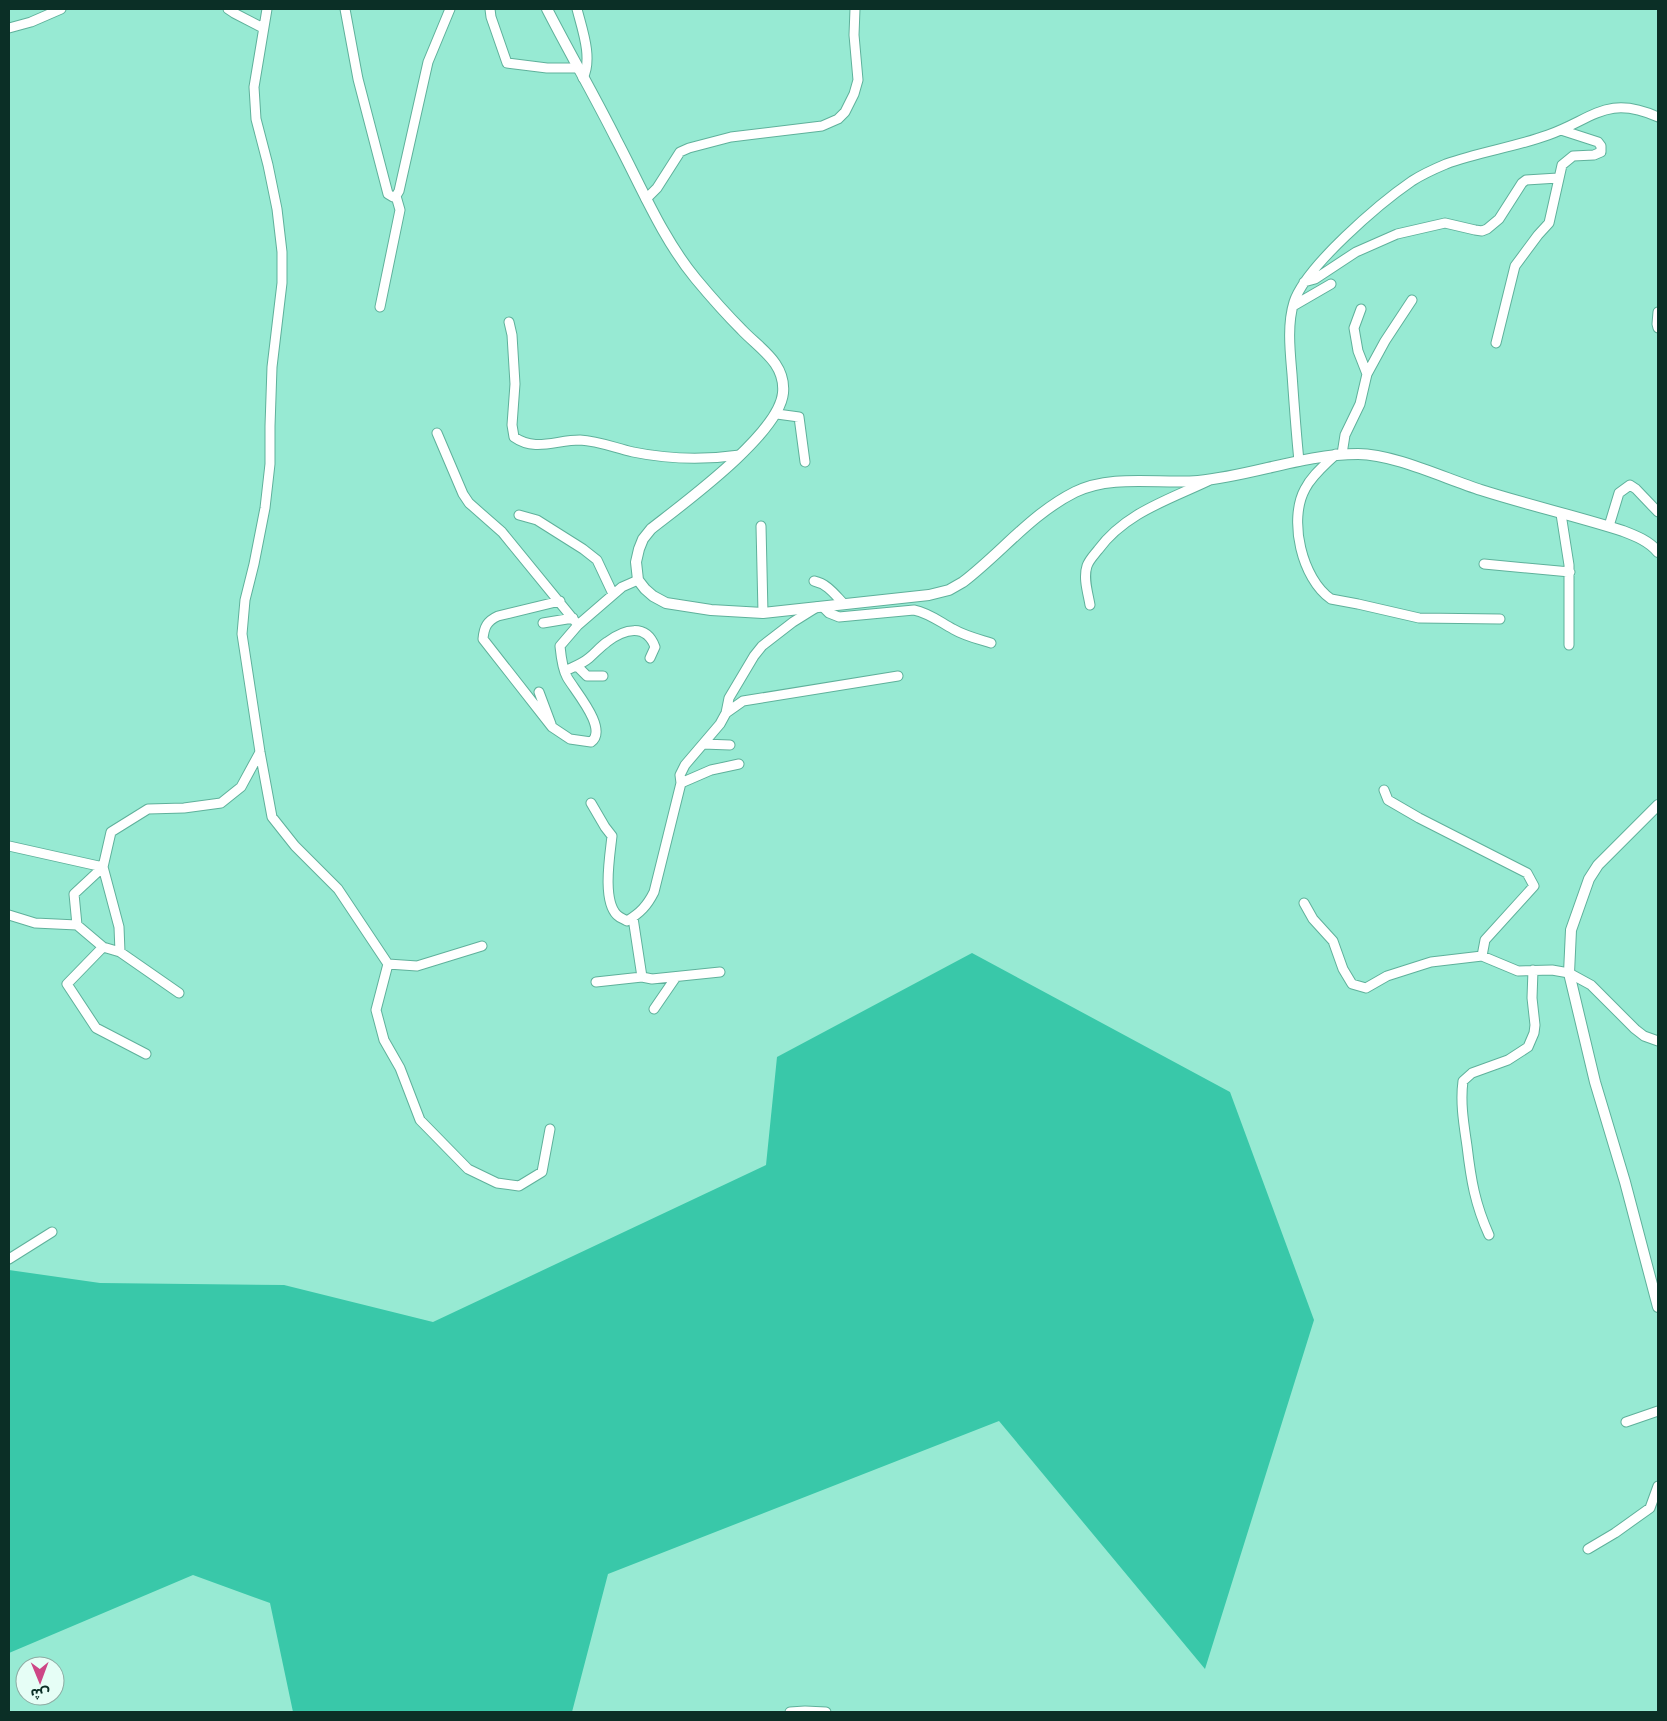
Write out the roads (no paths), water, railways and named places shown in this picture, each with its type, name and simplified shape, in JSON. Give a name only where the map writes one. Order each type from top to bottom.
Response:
[{"type":"street","points":[[9,28],[31,22],[61,9]]},
{"type":"street","points":[[228,9],[264,28]]},
{"type":"street","points":[[267,9],[254,87],[256,119],[268,166],[276,209],[282,252],[282,276],[272,367],[270,464],[266,500],[245,600],[242,634],[272,817],[295,846],[338,890],[388,964],[376,1010],[384,1040],[400,1068],[420,1120],[468,1169],[497,1183],[519,1186],[542,1172],[550,1129]]},
{"type":"street","points":[[345,9],[358,78],[385,189],[390,196],[396,196]]},
{"type":"street","points":[[380,307],[400,210],[396,196],[399,191],[428,62],[450,9]]},
{"type":"street","points":[[490,9],[507,63],[547,68],[577,68]]},
{"type":"street","points":[[547,9],[671,243],[693,276],[742,330],[768,353],[779,370],[783,392],[777,414],[753,444],[651,529],[643,539],[636,562],[638,580],[645,589],[666,602],[711,610],[763,613],[929,595],[949,590],[973,574],[1036,518],[1076,492],[1092,486],[1116,482],[1210,480],[1339,454],[1362,454],[1387,458],[1480,490],[1609,526],[1640,538],[1658,552]]},
{"type":"street","points":[[577,9],[587,66],[583,78]]},
{"type":"street","points":[[646,199],[661,183],[680,152],[689,148],[731,137],[822,126],[838,119],[845,112],[854,94],[858,79],[854,35],[855,9]]},
{"type":"street","points":[[1299,461],[1290,342],[1293,306],[1304,282],[1348,235],[1400,190],[1414,180],[1446,164],[1541,137],[1606,109],[1618,107],[1641,110],[1658,117]]},
{"type":"street","points":[[1496,343],[1515,266],[1549,223],[1554,208],[1558,178],[1562,165],[1573,156],[1598,154],[1601,152],[1601,146],[1598,142],[1561,130]]},
{"type":"street","points":[[1304,282],[1316,279],[1356,252],[1398,234],[1445,223],[1482,231],[1487,229],[1500,219],[1522,183],[1526,180],[1558,178]]},
{"type":"street","points":[[1293,306],[1331,284]]},
{"type":"street","points":[[1412,300],[1385,341],[1367,374],[1360,404],[1344,435],[1339,454],[1312,477],[1304,490],[1298,515],[1297,529],[1300,546],[1316,583],[1327,597],[1331,599],[1419,618],[1500,619]]},
{"type":"street","points":[[1361,309],[1354,328],[1358,352],[1367,374]]},
{"type":"street","points":[[1658,312],[1658,328]]},
{"type":"street","points":[[509,322],[512,335],[516,384],[512,425],[514,437],[521,442],[530,445],[566,441],[592,441],[632,452],[677,457],[721,458],[740,455]]},
{"type":"street","points":[[777,414],[799,417],[805,462]]},
{"type":"street","points":[[437,433],[463,494],[469,503],[502,532],[576,622]]},
{"type":"street","points":[[1090,605],[1087,589],[1087,566],[1106,539],[1140,513],[1210,480]]},
{"type":"street","points":[[1609,526],[1619,493],[1630,486],[1636,489],[1658,512]]},
{"type":"street","points":[[1561,514],[1570,572],[1568,645]]},
{"type":"street","points":[[519,515],[537,520],[597,560],[614,594]]},
{"type":"street","points":[[761,526],[763,613]]},
{"type":"street","points":[[1484,564],[1570,572]]},
{"type":"street","points":[[560,601],[498,616],[489,620],[484,630],[483,639],[552,726],[564,736],[582,742],[591,742],[596,736],[596,727],[591,715],[564,671],[560,646],[576,622],[622,587],[638,580]]},
{"type":"street","points":[[814,580],[830,588],[844,604]]},
{"type":"street","points":[[820,607],[835,615],[849,617],[914,610],[926,612],[953,629],[972,638],[991,643]]},
{"type":"street","points":[[591,803],[612,836],[607,873],[615,912],[618,917],[627,921],[646,907],[654,892],[681,783],[680,775],[685,765],[720,724],[726,713],[731,693],[762,646],[794,622],[820,607]]},
{"type":"street","points":[[544,623],[576,622]]},
{"type":"street","points":[[564,671],[588,659],[618,635],[633,630],[643,631],[652,638],[655,647],[650,658]]},
{"type":"street","points":[[577,666],[587,676],[603,676]]},
{"type":"street","points":[[726,713],[743,701],[898,676]]},
{"type":"street","points":[[539,692],[552,726]]},
{"type":"street","points":[[703,744],[730,745]]},
{"type":"street","points":[[120,952],[119,927],[103,867],[111,832],[148,809],[184,808],[221,803],[241,787],[260,752]]},
{"type":"street","points":[[681,783],[711,770],[739,764]]},
{"type":"street","points":[[1384,790],[1388,800],[1419,818],[1527,873],[1532,880],[1534,886],[1485,940],[1482,956]]},
{"type":"street","points":[[1658,805],[1598,865],[1589,879],[1571,930],[1569,973],[1596,1082],[1626,1182],[1658,1307]]},
{"type":"street","points":[[9,846],[103,867]]},
{"type":"street","points":[[77,924],[74,894],[103,867]]},
{"type":"street","points":[[1304,903],[1313,919],[1333,941],[1352,984],[1366,988],[1387,976],[1431,962],[1482,956],[1518,970],[1552,970],[1569,973],[1591,985],[1640,1032],[1658,1041]]},
{"type":"street","points":[[9,915],[35,923],[77,924],[103,947],[120,952],[178,993]]},
{"type":"street","points":[[633,918],[642,977]]},
{"type":"street","points":[[388,964],[417,966],[482,946]]},
{"type":"street","points":[[103,947],[67,984],[96,1028],[146,1054]]},
{"type":"street","points":[[1489,1235],[1479,1213],[1473,1192],[1462,1121],[1463,1081],[1472,1073],[1508,1060],[1528,1047],[1535,1025],[1532,998],[1533,970]]},
{"type":"street","points":[[596,982],[642,977],[652,979],[720,972]]},
{"type":"street","points":[[654,1009],[676,977]]},
{"type":"street","points":[[9,1260],[52,1232]]},
{"type":"street","points":[[1626,1422],[1658,1411]]},
{"type":"street","points":[[1588,1549],[1615,1533],[1650,1508],[1658,1486]]},
{"type":"street","points":[[790,1712],[805,1710],[826,1712]]}]
